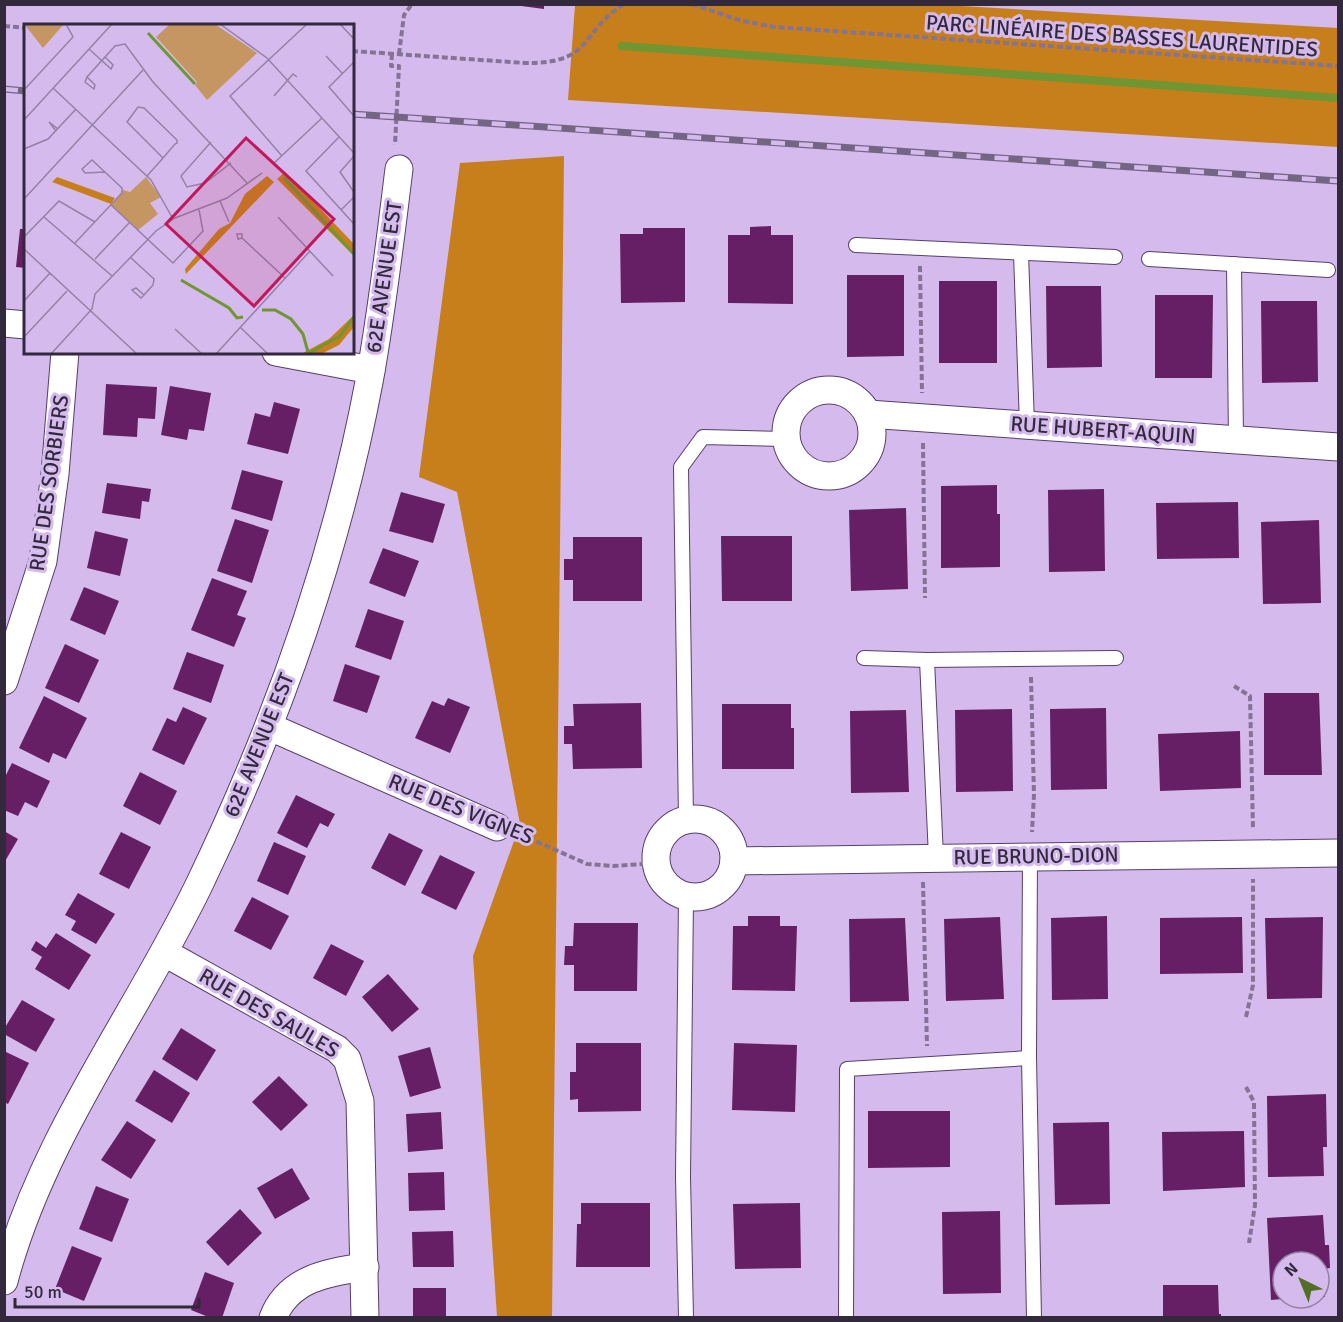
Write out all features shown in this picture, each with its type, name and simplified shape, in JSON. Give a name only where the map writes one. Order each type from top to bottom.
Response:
[{"type":"street","name":"62E AVENUE EST","points":[[4,1281],[13,1225],[42,1175],[78,1104],[165,953],[226,826],[270,727],[311,609],[334,527],[371,370],[381,314],[393,158]]},
{"type":"street","points":[[4,323],[24,325]]},
{"type":"street","name":"RUE DES SORBIERS","points":[[4,681],[43,561],[55,474],[65,354]]},
{"type":"street","points":[[287,354],[371,370]]},
{"type":"street","points":[[833,390],[852,397],[868,414],[872,428],[871,442],[865,456],[856,466],[843,474],[819,475],[805,469],[794,459],[786,439],[790,414],[801,399],[818,391],[833,390]]},
{"type":"street","name":"RUE HUBERT-AQUIN","points":[[868,414],[1338,447]]},
{"type":"street","name":"RUE DES VIGNES","points":[[270,727],[497,827]]},
{"type":"street","points":[[699,819],[717,825],[731,841],[734,861],[729,879],[721,889],[700,897],[686,897],[674,891],[664,882],[657,863],[660,841],[670,828],[686,820],[699,819]]},
{"type":"street","name":"RUE BRUNO-DION","points":[[734,861],[1338,853]]},
{"type":"street","name":"RUE DES SAULES","points":[[165,953],[337,1049],[347,1059],[360,1101],[365,1317]]},
{"type":"street","points":[[273,1317],[280,1301],[302,1284],[328,1272],[365,1267]]},
{"type":"lane","points":[[856,245],[1115,257]]},
{"type":"lane","points":[[1022,253],[1027,425]]},
{"type":"lane","points":[[1149,258],[1328,270]]},
{"type":"lane","points":[[1234,264],[1236,440]]},
{"type":"lane","points":[[686,820],[681,467],[693,447],[703,437],[786,439]]},
{"type":"lane","points":[[864,658],[927,660],[1116,658]]},
{"type":"lane","points":[[927,660],[929,857]]},
{"type":"lane","points":[[1030,856],[1029,1058],[1034,1317]]},
{"type":"lane","points":[[686,897],[684,1165],[686,1317]]},
{"type":"lane","points":[[846,1317],[847,1069],[1029,1058]]},
{"type":"path","points":[[399,54],[404,15],[412,4]]},
{"type":"path","points":[[354,51],[552,63],[578,51],[624,4]]},
{"type":"path","name":"PARC LINÉAIRE DES BASSES LAURENTIDES","points":[[692,4],[742,21],[775,27],[1338,66]]},
{"type":"path","points":[[4,26],[24,28]]},
{"type":"path","points":[[392,54],[391,66],[399,66],[393,158]]},
{"type":"path","points":[[1030,658],[1034,795],[1030,856]]},
{"type":"path","name":"RUE DES VIGNES","points":[[497,827],[532,838],[587,864],[613,866],[657,863]]},
{"type":"path","points":[[928,1065],[929,857]]},
{"type":"path","points":[[1246,1087],[1254,1102],[1256,1205],[1249,1243]]},
{"type":"shaded area","points":[[575,5],[944,5],[1338,28],[1338,147],[568,100]]},
{"type":"shaded area","points":[[564,156],[552,1317],[497,1317],[473,956],[520,824],[457,492],[419,477],[460,163]]},
{"type":"building","points":[[507,4],[544,4],[544,9]]},
{"type":"building","points":[[771,226],[771,235],[793,235],[793,304],[728,303],[728,235],[750,235],[750,227]]},
{"type":"building","points":[[643,228],[685,228],[685,302],[621,303],[620,234],[643,234]]},
{"type":"building","points":[[20,229],[24,229],[24,268],[16,267]]},
{"type":"building","points":[[847,275],[904,275],[904,356],[847,357]]},
{"type":"building","points":[[939,281],[997,281],[997,363],[939,363]]},
{"type":"building","points":[[1046,286],[1101,286],[1102,367],[1047,368]]},
{"type":"building","points":[[1155,295],[1213,295],[1212,378],[1155,378]]},
{"type":"building","points":[[1261,301],[1317,301],[1318,382],[1262,383]]},
{"type":"building","points":[[106,384],[157,387],[155,419],[138,418],[137,437],[103,435]]},
{"type":"building","points":[[170,386],[211,393],[204,431],[189,429],[187,440],[161,435]]},
{"type":"building","points":[[274,402],[300,409],[288,454],[247,444],[255,413],[270,417]]},
{"type":"building","points":[[242,470],[283,481],[272,521],[231,509]]},
{"type":"building","points":[[107,483],[151,489],[149,502],[142,501],[140,519],[102,513]]},
{"type":"building","points":[[997,485],[997,514],[1000,514],[1000,567],[941,568],[941,486]]},
{"type":"building","points":[[1104,489],[1105,571],[1049,572],[1048,490]]},
{"type":"building","points":[[401,492],[445,504],[433,543],[389,531]]},
{"type":"building","points":[[1238,502],[1239,558],[1157,559],[1156,503]]},
{"type":"building","points":[[906,508],[908,589],[851,591],[849,510]]},
{"type":"building","points":[[235,519],[269,530],[252,583],[217,571]]},
{"type":"building","points":[[1319,520],[1321,603],[1263,604],[1261,522]]},
{"type":"building","points":[[95,531],[128,539],[120,576],[87,568]]},
{"type":"building","points":[[721,536],[792,536],[792,601],[722,601]]},
{"type":"building","points":[[573,537],[642,537],[642,601],[573,601],[573,580],[564,580],[564,559],[573,559]]},
{"type":"building","points":[[383,548],[419,561],[405,597],[369,583]]},
{"type":"building","points":[[212,578],[247,591],[237,615],[246,618],[234,647],[191,630]]},
{"type":"building","points":[[84,587],[119,601],[105,635],[70,620]]},
{"type":"building","points":[[368,609],[404,621],[391,660],[355,647]]},
{"type":"building","points":[[65,644],[99,660],[79,703],[45,688]]},
{"type":"building","points":[[187,652],[224,665],[211,703],[173,689]]},
{"type":"building","points":[[345,664],[380,676],[367,713],[333,701]]},
{"type":"building","points":[[1264,693],[1319,693],[1322,775],[1264,775]]},
{"type":"building","points":[[44,696],[87,718],[66,759],[53,753],[49,763],[19,748]]},
{"type":"building","points":[[448,698],[470,707],[450,753],[415,738],[432,701],[444,706]]},
{"type":"building","points":[[641,703],[642,768],[573,769],[572,744],[564,744],[564,726],[574,726],[573,704]]},
{"type":"building","points":[[722,704],[791,704],[791,728],[794,728],[794,769],[722,769]]},
{"type":"building","points":[[183,707],[207,718],[184,765],[152,750],[167,718],[176,722]]},
{"type":"building","points":[[1106,708],[1107,789],[1051,790],[1050,709]]},
{"type":"building","points":[[1012,709],[1013,791],[956,792],[955,710]]},
{"type":"building","points":[[906,710],[909,792],[851,793],[850,711]]},
{"type":"building","points":[[1240,731],[1241,788],[1160,791],[1158,734]]},
{"type":"building","points":[[12,763],[50,781],[37,808],[25,802],[18,816],[4,810],[4,779]]},
{"type":"building","points":[[140,772],[177,791],[160,825],[123,806]]},
{"type":"building","points":[[296,795],[335,814],[328,827],[320,823],[307,848],[277,833]]},
{"type":"building","points":[[4,831],[18,839],[4,863]]},
{"type":"building","points":[[121,832],[151,847],[129,889],[99,874]]},
{"type":"building","points":[[389,833],[423,850],[405,886],[371,868]]},
{"type":"building","points":[[274,842],[306,856],[288,895],[257,881]]},
{"type":"building","points":[[440,855],[475,872],[456,910],[421,893]]},
{"type":"building","points":[[78,893],[115,914],[96,944],[71,930],[76,921],[65,915]]},
{"type":"building","points":[[252,897],[289,916],[271,950],[234,931]]},
{"type":"building","points":[[748,916],[780,916],[780,926],[797,926],[795,991],[732,990],[733,926],[748,926]]},
{"type":"building","points":[[1107,916],[1108,999],[1052,1000],[1051,918]]},
{"type":"building","points":[[1000,917],[1004,999],[946,1001],[944,919]]},
{"type":"building","points":[[1242,917],[1243,973],[1160,974],[1160,918]]},
{"type":"building","points":[[1323,917],[1322,998],[1267,999],[1265,918]]},
{"type":"building","points":[[905,918],[909,1001],[850,1002],[849,919]]},
{"type":"building","points":[[574,923],[638,923],[637,991],[574,991],[574,965],[564,965],[565,946],[573,946]]},
{"type":"building","points":[[56,933],[91,955],[69,990],[35,969],[42,957],[31,950],[36,941],[46,948]]},
{"type":"building","points":[[331,944],[364,961],[346,996],[313,978]]},
{"type":"building","points":[[388,974],[419,1009],[392,1032],[362,997]]},
{"type":"building","points":[[22,1000],[55,1019],[36,1052],[4,1034],[4,1029]]},
{"type":"building","points":[[181,1028],[216,1050],[197,1081],[162,1059]]},
{"type":"building","points":[[576,1043],[641,1043],[641,1111],[578,1112],[578,1099],[570,1100],[570,1072],[576,1072]]},
{"type":"building","points":[[734,1043],[797,1045],[795,1112],[732,1110]]},
{"type":"building","points":[[430,1047],[441,1088],[410,1097],[398,1056]]},
{"type":"building","points":[[4,1051],[29,1063],[8,1104],[4,1102]]},
{"type":"building","points":[[154,1070],[190,1093],[172,1123],[135,1101]]},
{"type":"building","points":[[279,1076],[308,1105],[281,1131],[252,1102]]},
{"type":"building","points":[[1326,1094],[1327,1147],[1323,1147],[1324,1176],[1268,1177],[1267,1096]]},
{"type":"building","points":[[868,1111],[950,1111],[950,1167],[868,1168]]},
{"type":"building","points":[[441,1112],[443,1149],[408,1152],[406,1114]]},
{"type":"building","points":[[127,1121],[156,1140],[131,1179],[101,1160]]},
{"type":"building","points":[[1109,1122],[1110,1204],[1055,1205],[1053,1123]]},
{"type":"building","points":[[1244,1131],[1245,1187],[1163,1191],[1162,1132]]},
{"type":"building","points":[[292,1168],[310,1199],[275,1219],[257,1188]]},
{"type":"building","points":[[444,1172],[445,1210],[409,1211],[408,1173]]},
{"type":"building","points":[[96,1186],[129,1199],[112,1242],[79,1229]]},
{"type":"building","points":[[581,1203],[650,1203],[650,1267],[576,1267],[577,1224],[581,1224]]},
{"type":"building","points":[[800,1203],[801,1268],[735,1269],[733,1204]]},
{"type":"building","points":[[240,1209],[262,1233],[228,1266],[206,1242]]},
{"type":"building","points":[[1000,1211],[1001,1293],[943,1294],[942,1212]]},
{"type":"building","points":[[1323,1215],[1325,1245],[1329,1245],[1329,1250],[1271,1250],[1271,1300],[1267,1218]]},
{"type":"building","points":[[453,1231],[454,1267],[413,1267],[412,1232]]},
{"type":"building","points":[[72,1246],[102,1258],[84,1301],[55,1289]]},
{"type":"building","points":[[205,1272],[234,1283],[222,1318],[211,1318],[191,1310]]},
{"type":"building","points":[[1163,1285],[1218,1285],[1221,1318],[1163,1318]]},
{"type":"building","points":[[413,1288],[446,1288],[446,1318],[413,1318]]},
{"type":"waterway","points":[[622,46],[1338,98]]},
{"type":"railway","points":[[4,89],[24,91]]},
{"type":"railway","points":[[354,114],[1338,181]]}]
